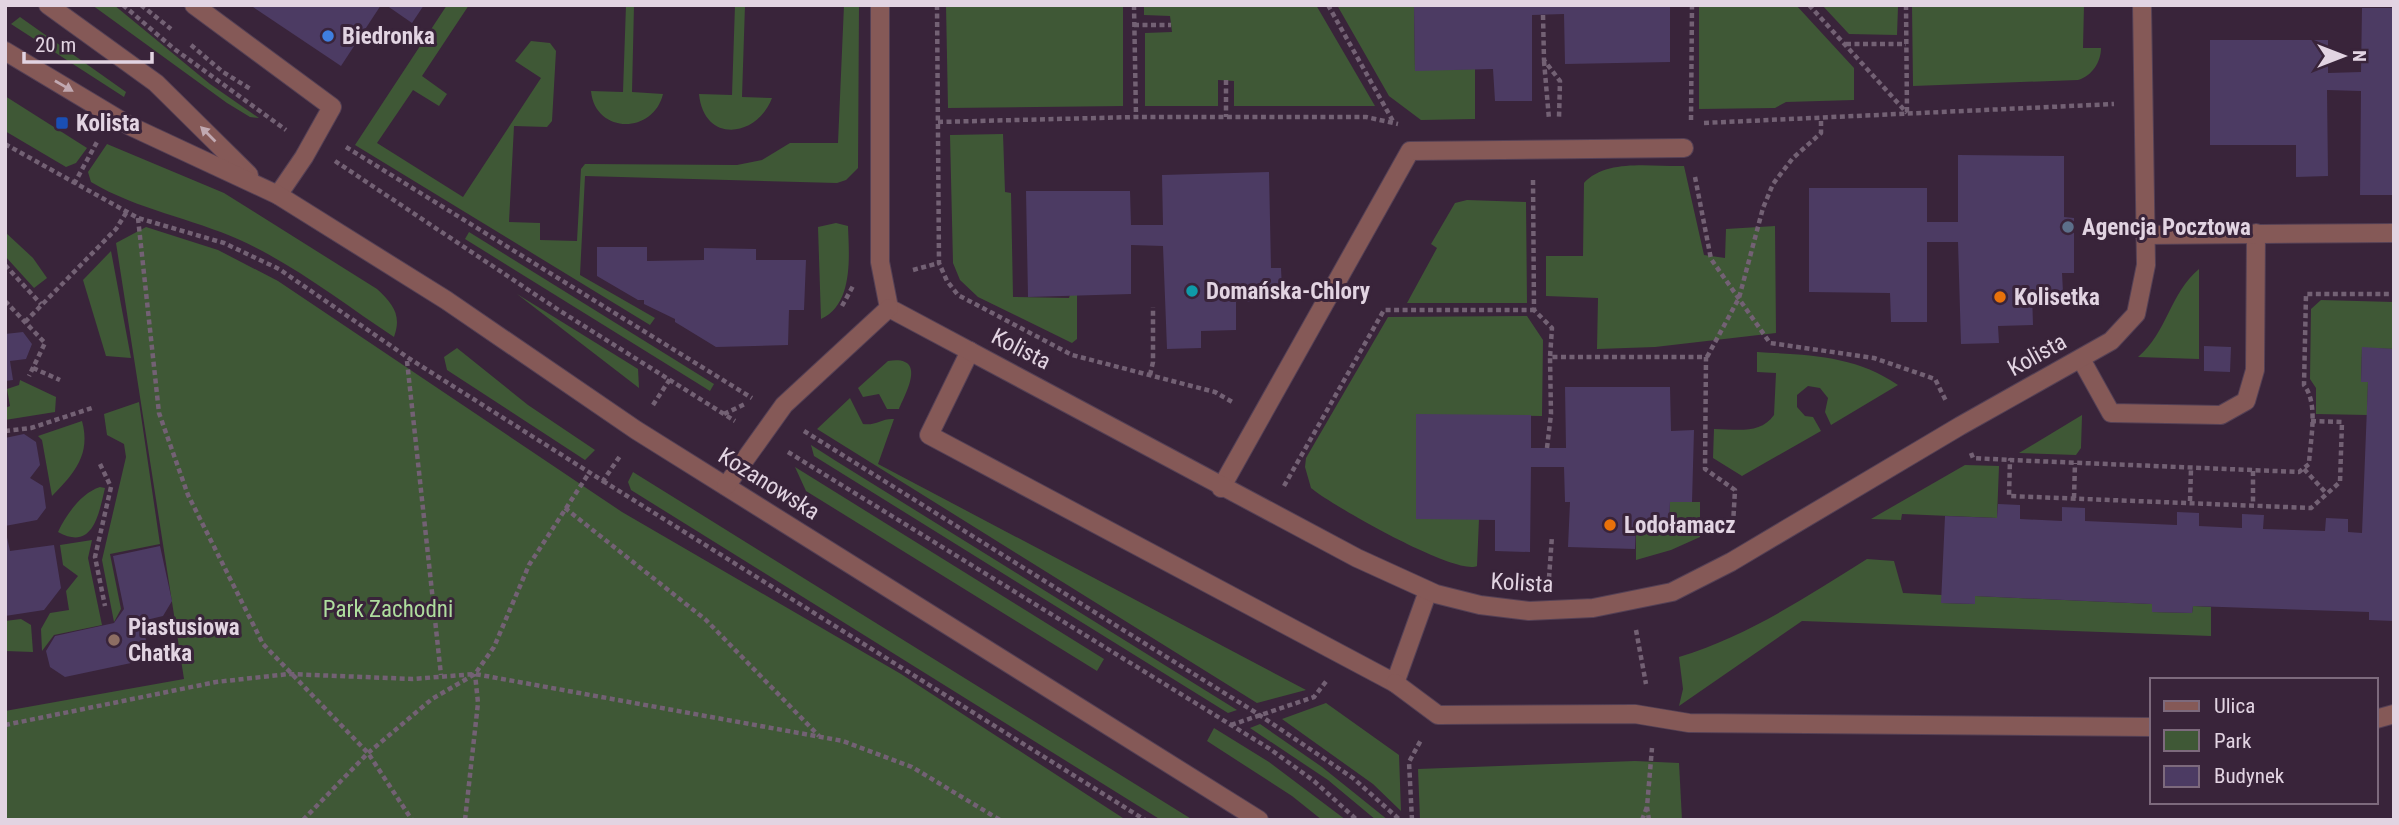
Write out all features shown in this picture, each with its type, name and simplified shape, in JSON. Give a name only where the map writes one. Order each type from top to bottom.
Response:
[{"type":"street","name":"Kozanowska","points":[[48,5],[156,83],[257,182]]},
{"type":"street","points":[[194,5],[332,107],[304,157],[278,195]]},
{"type":"street","points":[[726,486],[784,405],[890,308],[880,262],[880,5]]},
{"type":"street","name":"Kolista","points":[[890,308],[1221,488],[1428,591],[1480,605],[1529,611],[1593,608],[1672,592],[1745,554],[1960,426],[2081,359],[2111,341],[2136,314],[2146,265],[2142,5]]},
{"type":"street","name":"Kozanowska","points":[[5,51],[130,126],[257,182],[446,300],[620,419],[1259,820]]},
{"type":"street","points":[[1221,488],[1410,151],[1684,148]]},
{"type":"street","points":[[2081,359],[2111,413],[2221,415],[2246,401],[2255,370],[2256,233]]},
{"type":"street","points":[[2145,234],[2394,233]]},
{"type":"street","points":[[970,351],[929,435],[1395,683],[1438,715],[1636,714],[1689,723],[2150,727]]},
{"type":"street","points":[[1395,683],[1428,591]]},
{"type":"path","points":[[123,5],[173,48],[272,122]]},
{"type":"path","points":[[937,5],[939,263],[952,288],[973,305],[1072,355],[1215,393],[1237,405],[1244,393]]},
{"type":"path","points":[[1134,5],[1136,117]]},
{"type":"path","points":[[1328,5],[1394,123],[1388,135]]},
{"type":"path","points":[[1691,124],[1692,5]]},
{"type":"path","points":[[1809,5],[1907,113],[1906,5]]},
{"type":"path","points":[[1543,15],[1549,127]]},
{"type":"path","points":[[1134,25],[1171,25]]},
{"type":"path","points":[[1845,44],[1906,44]]},
{"type":"path","points":[[1544,60],[1560,82],[1559,126]]},
{"type":"path","points":[[1226,80],[1226,117]]},
{"type":"path","points":[[1745,554],[1733,530],[1735,490],[1705,469],[1706,357],[1739,298],[1763,208],[1773,184],[1793,158],[1821,133],[1821,118]]},
{"type":"path","points":[[74,184],[99,139]]},
{"type":"path","points":[[5,144],[126,213],[224,243],[279,269],[410,359],[589,473],[1145,820]]},
{"type":"path","points":[[351,150],[722,381],[760,401]]},
{"type":"path","points":[[1533,150],[1534,310],[1552,328],[1551,414],[1547,448]]},
{"type":"path","points":[[1692,165],[1711,259],[1770,343],[1874,358],[1935,379],[1960,426],[1973,458],[2010,463],[2009,496],[2190,501],[2311,508],[2340,482],[2342,422],[2311,421]]},
{"type":"path","points":[[347,169],[557,309],[733,421]]},
{"type":"path","points":[[25,321],[116,229],[126,213]]},
{"type":"path","points":[[138,218],[159,413],[188,495],[263,644],[368,753],[412,820]]},
{"type":"path","points":[[906,272],[939,263]]},
{"type":"path","points":[[5,265],[41,304]]},
{"type":"path","points":[[5,301],[45,343],[29,376]]},
{"type":"path","points":[[1150,376],[1153,362],[1153,307]]},
{"type":"path","points":[[1270,513],[1384,310],[1534,310]]},
{"type":"path","points":[[1550,357],[1706,357]]},
{"type":"path","points":[[407,361],[440,675]]},
{"type":"path","points":[[33,368],[60,380]]},
{"type":"path","points":[[653,405],[670,379]]},
{"type":"path","points":[[723,414],[746,404]]},
{"type":"path","points":[[5,431],[31,428],[95,407]]},
{"type":"path","points":[[796,425],[1258,714],[1353,778],[1400,820]]},
{"type":"path","points":[[603,481],[624,450]]},
{"type":"path","points":[[789,452],[1230,726],[1314,781],[1357,820]]},
{"type":"path","points":[[2074,498],[2075,463]]},
{"type":"path","points":[[100,464],[111,487],[95,557],[105,606]]},
{"type":"path","points":[[2190,501],[2192,469]]},
{"type":"path","points":[[2304,469],[2327,494]]},
{"type":"path","points":[[2253,471],[2253,505]]},
{"type":"path","points":[[303,820],[368,753],[432,699],[475,674],[494,647],[529,565],[589,473]]},
{"type":"path","points":[[565,508],[706,620],[820,737]]},
{"type":"path","points":[[1549,578],[1552,536]]},
{"type":"path","points":[[1230,726],[1258,714],[1314,697],[1326,683],[1341,654]]},
{"type":"path","points":[[5,726],[216,682],[289,674],[413,679],[475,674],[843,740],[912,767],[1000,820]]},
{"type":"path","points":[[465,820],[478,703],[475,674]]},
{"type":"path","points":[[1412,820],[1409,762],[1438,715]]},
{"type":"path","points":[[1642,820],[1647,807]]},
{"type":"green space","points":[[92,5],[114,5],[210,84],[259,118],[250,117],[227,103]]},
{"type":"green space","points":[[447,5],[469,5],[422,76],[447,94],[439,106],[413,90],[377,143],[463,197],[541,78],[515,61],[531,41],[550,43],[556,51],[552,121],[547,127],[514,126],[509,222],[540,223],[540,240],[577,241],[581,169],[585,164],[737,165],[762,160],[790,143],[838,143],[844,5],[859,5],[858,168],[846,180],[837,183],[585,176],[580,275],[655,318],[650,325],[355,145]]},
{"type":"green space","points":[[626,5],[634,5],[632,92],[663,94],[648,117],[625,124],[613,122],[603,115],[595,105],[591,91],[623,92]]},
{"type":"green space","points":[[735,5],[745,5],[742,97],[772,98],[755,121],[732,130],[720,128],[710,121],[703,110],[699,94],[732,95]]},
{"type":"green space","points":[[946,5],[1123,5],[1123,106],[948,108]]},
{"type":"green space","points":[[1144,5],[1316,5],[1375,106],[1234,106],[1234,81],[1218,80],[1218,106],[1145,106],[1145,33],[1172,32],[1170,16],[1144,15]]},
{"type":"green space","points":[[1337,5],[1414,5],[1415,70],[1475,69],[1475,119],[1421,120],[1389,96]]},
{"type":"green space","points":[[1699,5],[1796,5],[1854,68],[1854,100],[1786,102],[1775,108],[1699,109]]},
{"type":"green space","points":[[1822,5],[1898,7],[1897,35],[1849,34]]},
{"type":"green space","points":[[1912,5],[2084,5],[2083,48],[2101,48],[2099,58],[2095,68],[2078,80],[1913,86]]},
{"type":"green space","points":[[20,17],[126,92],[124,97],[11,24]]},
{"type":"green space","points":[[5,96],[87,148],[76,163],[66,167],[5,131]]},
{"type":"green space","points":[[1003,134],[1005,192],[1011,193],[1013,297],[1069,298],[1070,295],[1077,294],[1077,339],[1072,343],[978,297],[960,280],[953,263],[950,135]]},
{"type":"green space","points":[[107,144],[224,193],[377,289],[394,310],[397,322],[394,337],[300,273],[260,250],[221,232],[127,200],[91,182],[88,172]]},
{"type":"green space","points":[[1684,166],[1704,255],[1725,258],[1726,229],[1775,226],[1776,333],[1655,347],[1597,349],[1598,298],[1546,296],[1546,256],[1583,256],[1584,183],[1593,175],[1617,167]]},
{"type":"green space","points":[[1467,200],[1526,202],[1527,303],[1407,303],[1437,248],[1431,244],[1455,203]]},
{"type":"green space","points":[[836,223],[848,226],[847,278],[839,302],[832,312],[821,319],[818,227]]},
{"type":"green space","name":"Park Zachodni","points":[[146,227],[218,250],[278,281],[622,512],[901,674],[1126,820],[5,820],[5,711],[184,679],[116,243]]},
{"type":"green space","points":[[5,232],[33,258],[47,278],[34,288],[5,256]]},
{"type":"green space","points":[[469,232],[714,384],[710,391],[465,239]]},
{"type":"green space","points":[[111,251],[131,358],[106,356],[83,280]]},
{"type":"green space","points":[[2199,269],[2199,359],[2138,357],[2156,337],[2181,290]]},
{"type":"green space","points":[[517,294],[638,369],[639,388]]},
{"type":"green space","points":[[2321,300],[2394,302],[2394,349],[2362,348],[2361,381],[2368,382],[2367,415],[2316,414],[2316,388],[2310,379],[2311,309]]},
{"type":"green space","points":[[1527,316],[1543,340],[1542,416],[1416,415],[1416,519],[1479,519],[1477,566],[1465,566],[1421,550],[1342,509],[1311,488],[1305,467],[1306,458],[1388,317]]},
{"type":"green space","points":[[457,348],[528,405],[595,450],[585,460],[447,370],[444,357]]},
{"type":"green space","points":[[1757,352],[1813,356],[1848,362],[1882,375],[1898,385],[1831,425],[1825,412],[1828,398],[1820,388],[1808,386],[1797,395],[1797,407],[1805,416],[1813,417],[1821,431],[1742,476],[1713,458],[1714,429],[1755,428],[1762,426],[1774,415],[1776,373],[1757,372]]},
{"type":"green space","points":[[888,361],[907,363],[911,369],[909,384],[899,409],[887,409],[879,394],[863,397],[858,388]]},
{"type":"green space","points":[[20,380],[56,397],[55,412],[5,420],[5,408],[10,406],[7,389],[19,385]]},
{"type":"green space","points":[[850,398],[863,424],[894,419],[878,464],[1306,690],[1257,703],[817,429]]},
{"type":"green space","points":[[139,402],[160,544],[110,554],[121,609],[114,622],[102,560],[126,457],[124,444],[107,435],[104,414]]},
{"type":"green space","points":[[2082,415],[2081,448],[2076,455],[2019,453]]},
{"type":"green space","points":[[82,421],[83,453],[74,471],[52,496],[42,440],[38,436]]},
{"type":"green space","points":[[811,445],[1237,710],[1228,713],[814,456]]},
{"type":"green space","points":[[1965,465],[1999,466],[1997,518],[1902,514],[1901,520],[1871,519]]},
{"type":"green space","points":[[795,467],[1104,659],[1097,671],[806,491]]},
{"type":"green space","points":[[633,472],[1193,820],[1161,820],[631,490],[628,482]]},
{"type":"green space","points":[[100,487],[105,488],[100,508],[87,533],[80,537],[70,537],[58,532],[75,505]]},
{"type":"green space","points":[[1670,502],[1700,502],[1700,537],[1671,550],[1636,560],[1636,525],[1669,526]]},
{"type":"green space","points":[[92,540],[88,558],[102,625],[54,635],[42,651],[41,629],[50,613],[69,610],[66,591],[78,576],[63,565],[60,545]]},
{"type":"green space","points":[[1867,559],[1894,561],[1903,593],[1942,595],[1942,603],[1975,604],[1975,596],[2152,604],[2152,612],[2192,613],[2193,606],[2211,607],[2211,636],[1802,621],[1679,706],[1683,689],[1679,657],[1753,627]]},
{"type":"green space","points":[[21,619],[31,625],[33,652],[5,651],[5,621]]},
{"type":"green space","points":[[1326,703],[1399,755],[1401,811],[1373,784],[1282,719]]},
{"type":"green space","points":[[1260,724],[1322,767],[1388,820],[1376,820],[1328,780],[1250,728]]},
{"type":"green space","points":[[1214,728],[1269,762],[1346,820],[1322,820],[1292,796],[1207,741]]},
{"type":"green space","points":[[1635,761],[1679,763],[1682,820],[1420,820],[1418,769]]},
{"type":"building","name":"Biedronka","points":[[250,5],[381,5],[341,66]]},
{"type":"building","name":"Biedronka","points":[[386,5],[424,5],[412,23]]},
{"type":"building","points":[[1414,5],[1670,5],[1670,62],[1565,64],[1564,14],[1532,15],[1532,101],[1495,101],[1493,69],[1415,71]]},
{"type":"building","points":[[2362,8],[2394,8],[2394,195],[2360,195],[2361,91],[2327,90],[2328,176],[2296,177],[2296,145],[2210,145],[2210,40],[2328,40],[2328,73],[2361,72]]},
{"type":"building","points":[[1958,155],[2064,156],[2064,217],[2074,218],[2074,273],[2062,273],[2063,292],[2032,293],[2033,325],[1998,326],[1999,343],[1961,344],[1958,242],[1927,242],[1927,322],[1891,322],[1890,293],[1809,292],[1809,188],[1927,188],[1927,222],[1958,222]]},
{"type":"building","points":[[1269,172],[1271,268],[1281,268],[1282,290],[1267,291],[1267,301],[1236,302],[1236,330],[1201,331],[1201,348],[1167,349],[1163,246],[1131,245],[1131,294],[1028,297],[1026,191],[1130,191],[1131,225],[1163,225],[1162,175]]},
{"type":"building","points":[[597,247],[647,247],[647,261],[704,260],[704,248],[756,249],[756,260],[806,260],[804,310],[789,310],[788,345],[716,347],[675,322],[675,319],[644,304],[644,300],[638,300],[597,276]]},
{"type":"building","points":[[23,332],[32,344],[26,359],[10,361],[13,380],[5,381],[5,334]]},
{"type":"building","points":[[2204,346],[2231,347],[2230,372],[2204,371]]},
{"type":"building","points":[[2362,347],[2394,349],[2394,621],[2369,620],[2369,612],[2193,606],[2192,613],[2152,612],[2152,604],[1975,596],[1975,604],[1941,603],[1945,516],[1997,518],[1998,504],[2020,505],[2020,519],[2062,521],[2062,507],[2085,508],[2085,521],[2177,525],[2177,512],[2199,513],[2199,526],[2242,528],[2242,514],[2264,515],[2263,529],[2325,531],[2326,518],[2348,519],[2348,532],[2362,533],[2368,382],[2361,382]]},
{"type":"building","points":[[1565,387],[1670,387],[1671,431],[1694,430],[1692,502],[1670,502],[1669,526],[1636,525],[1635,549],[1568,547],[1570,502],[1565,502],[1564,467],[1531,467],[1530,552],[1495,551],[1495,520],[1416,519],[1416,414],[1531,415],[1531,448],[1566,448]]},
{"type":"building","points":[[24,434],[36,442],[40,465],[30,478],[43,486],[46,508],[37,520],[5,526],[5,438]]},
{"type":"building","points":[[5,528],[10,551],[54,545],[61,588],[44,610],[5,616]]},
{"type":"building","points":[[160,546],[172,601],[163,616],[142,621],[150,659],[65,677],[50,667],[46,651],[55,636],[114,623],[124,609],[113,556]]},
{"type":"place","name":"Biedronka","points":[[328,36]]},
{"type":"place","name":"Kolista","points":[[62,123]]},
{"type":"place","name":"Agencja Pocztowa","points":[[2068,227]]},
{"type":"place","name":"Domańska-Chlory","points":[[1192,291]]},
{"type":"place","name":"Kolisetka","points":[[2000,297]]},
{"type":"place","name":"Lodołamacz","points":[[1610,525]]},
{"type":"place","name":"Piastusiowa Chatka","points":[[114,640]]}]
